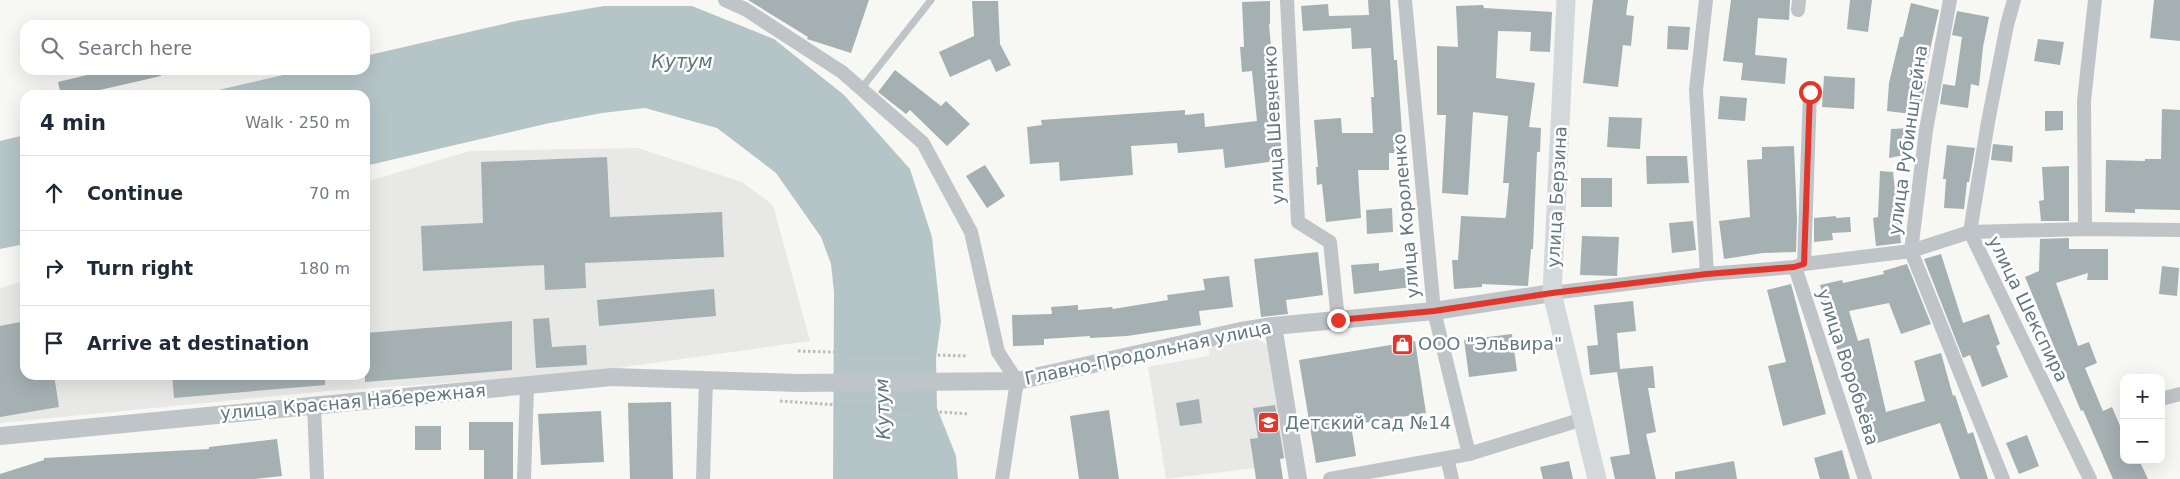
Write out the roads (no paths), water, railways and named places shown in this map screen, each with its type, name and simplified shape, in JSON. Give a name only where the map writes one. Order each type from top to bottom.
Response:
[{"type":"main road","name":"улица Берзина","points":[[1566,0],[1552,293],[1597,479]]},
{"type":"street","points":[[725,0],[745,9],[842,72],[923,143],[970,232],[998,352],[1017,381],[1002,479]]},
{"type":"street","name":"улица Шевченко","points":[[1287,0],[1298,222],[1330,242],[1338,320]]},
{"type":"street","name":"улица Короленко","points":[[1405,0],[1434,311],[1469,454]]},
{"type":"street","points":[[1706,0],[1696,90],[1707,274]]},
{"type":"street","name":"улица Рубинштейна","points":[[1950,0],[1926,130],[1911,252],[2003,479]]},
{"type":"street","name":"улица Шекспира","points":[[2014,0],[2007,25],[1988,122],[1970,232],[2090,479]]},
{"type":"street","points":[[2085,229],[2084,101],[2095,0]]},
{"type":"street","points":[[1799,266],[1810,92]]},
{"type":"street","name":"Главно-Продольная улица","points":[[798,383],[1017,381],[1241,331],[1273,326],[1434,311],[1552,293],[1911,252],[1970,232],[2085,229],[2180,230]]},
{"type":"street","name":"улица Воробьёва","points":[[1799,266],[1865,479]]},
{"type":"street","points":[[1273,326],[1298,479]]},
{"type":"street","name":"улица Красная Набережная","points":[[0,436],[612,377],[798,383]]},
{"type":"street","points":[[703,479],[706,380]]},
{"type":"street","points":[[524,479],[526,386]]},
{"type":"street","points":[[2165,398],[2180,394]]},
{"type":"street","points":[[314,405],[317,479]]},
{"type":"street","points":[[1330,479],[1469,454],[1583,419]]},
{"type":"street","points":[[1447,458],[1452,479]]},
{"type":"lane","points":[[861,89],[931,0]]},
{"type":"water","name":"Кутум","points":[[604,6],[692,6],[774,39],[844,95],[910,169],[932,237],[941,321],[936,358],[937,408],[956,456],[958,479],[833,479],[834,292],[831,264],[821,237],[776,173],[717,128],[645,108],[602,113],[545,124],[370,165],[370,90],[219,90],[283,75],[370,75],[370,55],[516,21]]},
{"type":"water","points":[[20,136],[20,245],[0,249],[0,141]]},
{"type":"place","name":"ООО \"Эльвира\"","points":[[1402,344]]},
{"type":"place","name":"Детский сад №14","points":[[1269,423]]}]
